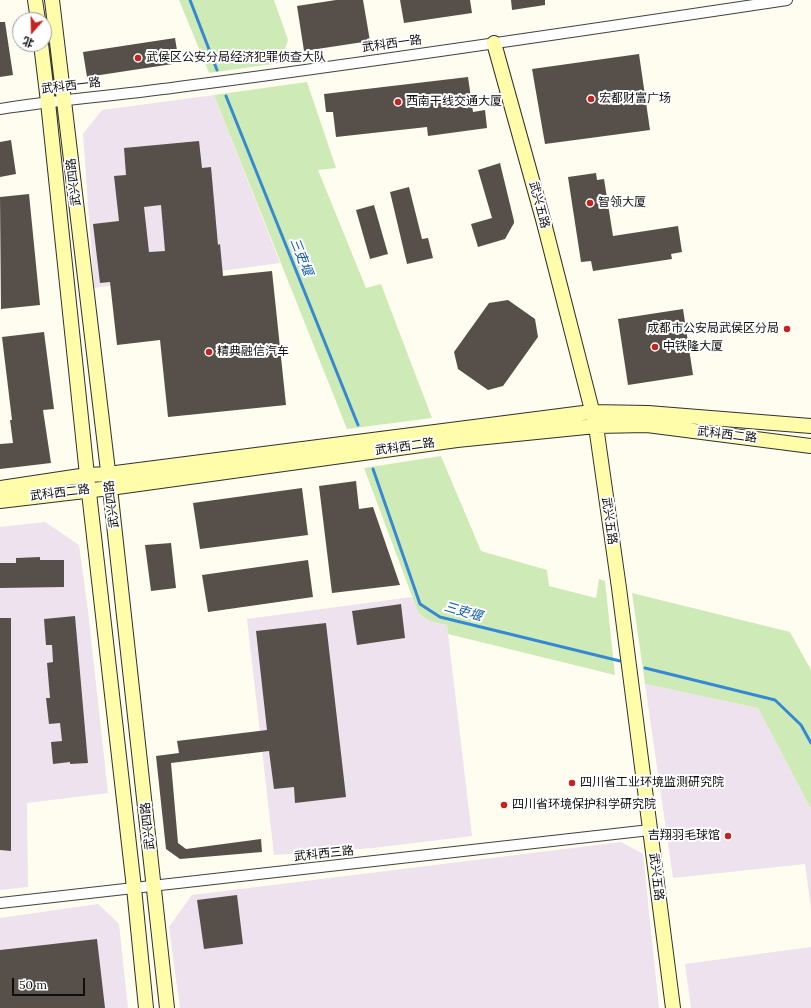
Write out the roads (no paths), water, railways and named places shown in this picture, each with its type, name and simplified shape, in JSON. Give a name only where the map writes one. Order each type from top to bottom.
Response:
[{"type":"street","points":[[35,0],[37,12]]},
{"type":"street","name":"武兴四路","points":[[52,0],[110,488],[167,1008]]},
{"type":"street","name":"武科西一路","points":[[0,109],[64,100],[185,87],[787,0]]},
{"type":"street","name":"武兴五路","points":[[494,43],[544,223],[591,412],[596,426],[620,595],[673,1008]]},
{"type":"street","name":"武兴四路","points":[[42,52],[146,1008]]},
{"type":"street","name":"武科西二路","points":[[0,488],[87,475],[108,474],[591,412],[648,413],[811,426]]},
{"type":"street","name":"武科西二路","points":[[0,501],[89,489],[110,488],[458,440],[596,426],[646,425],[811,446]]},
{"type":"street","name":"武科西三路","points":[[0,903],[650,830]]},
{"type":"waterway","name":"三吏堰","points":[[190,0],[217,70]]},
{"type":"waterway","name":"三吏堰","points":[[226,96],[358,425]]},
{"type":"waterway","name":"三吏堰","points":[[373,469],[420,604],[440,617],[620,661]]},
{"type":"waterway","name":"三吏堰","points":[[645,668],[775,700],[801,725],[811,743]]},
{"type":"place","name":"武侯区公安分局经济犯罪侦查大队","points":[[138,58]]},
{"type":"place","name":"宏都财富广场","points":[[591,99]]},
{"type":"place","name":"西南干线交通大厦","points":[[398,102]]},
{"type":"place","name":"智领大厦","points":[[590,203]]},
{"type":"place","name":"成都市公安局武侯区分局","points":[[787,329]]},
{"type":"place","name":"中铁隆大厦","points":[[655,347]]},
{"type":"place","name":"精典融信汽车","points":[[209,352]]},
{"type":"place","name":"四川省工业环境监测研究院","points":[[572,783]]},
{"type":"place","name":"四川省环境保护科学研究院","points":[[504,805]]},
{"type":"place","name":"吉翔羽毛球馆","points":[[728,836]]}]
